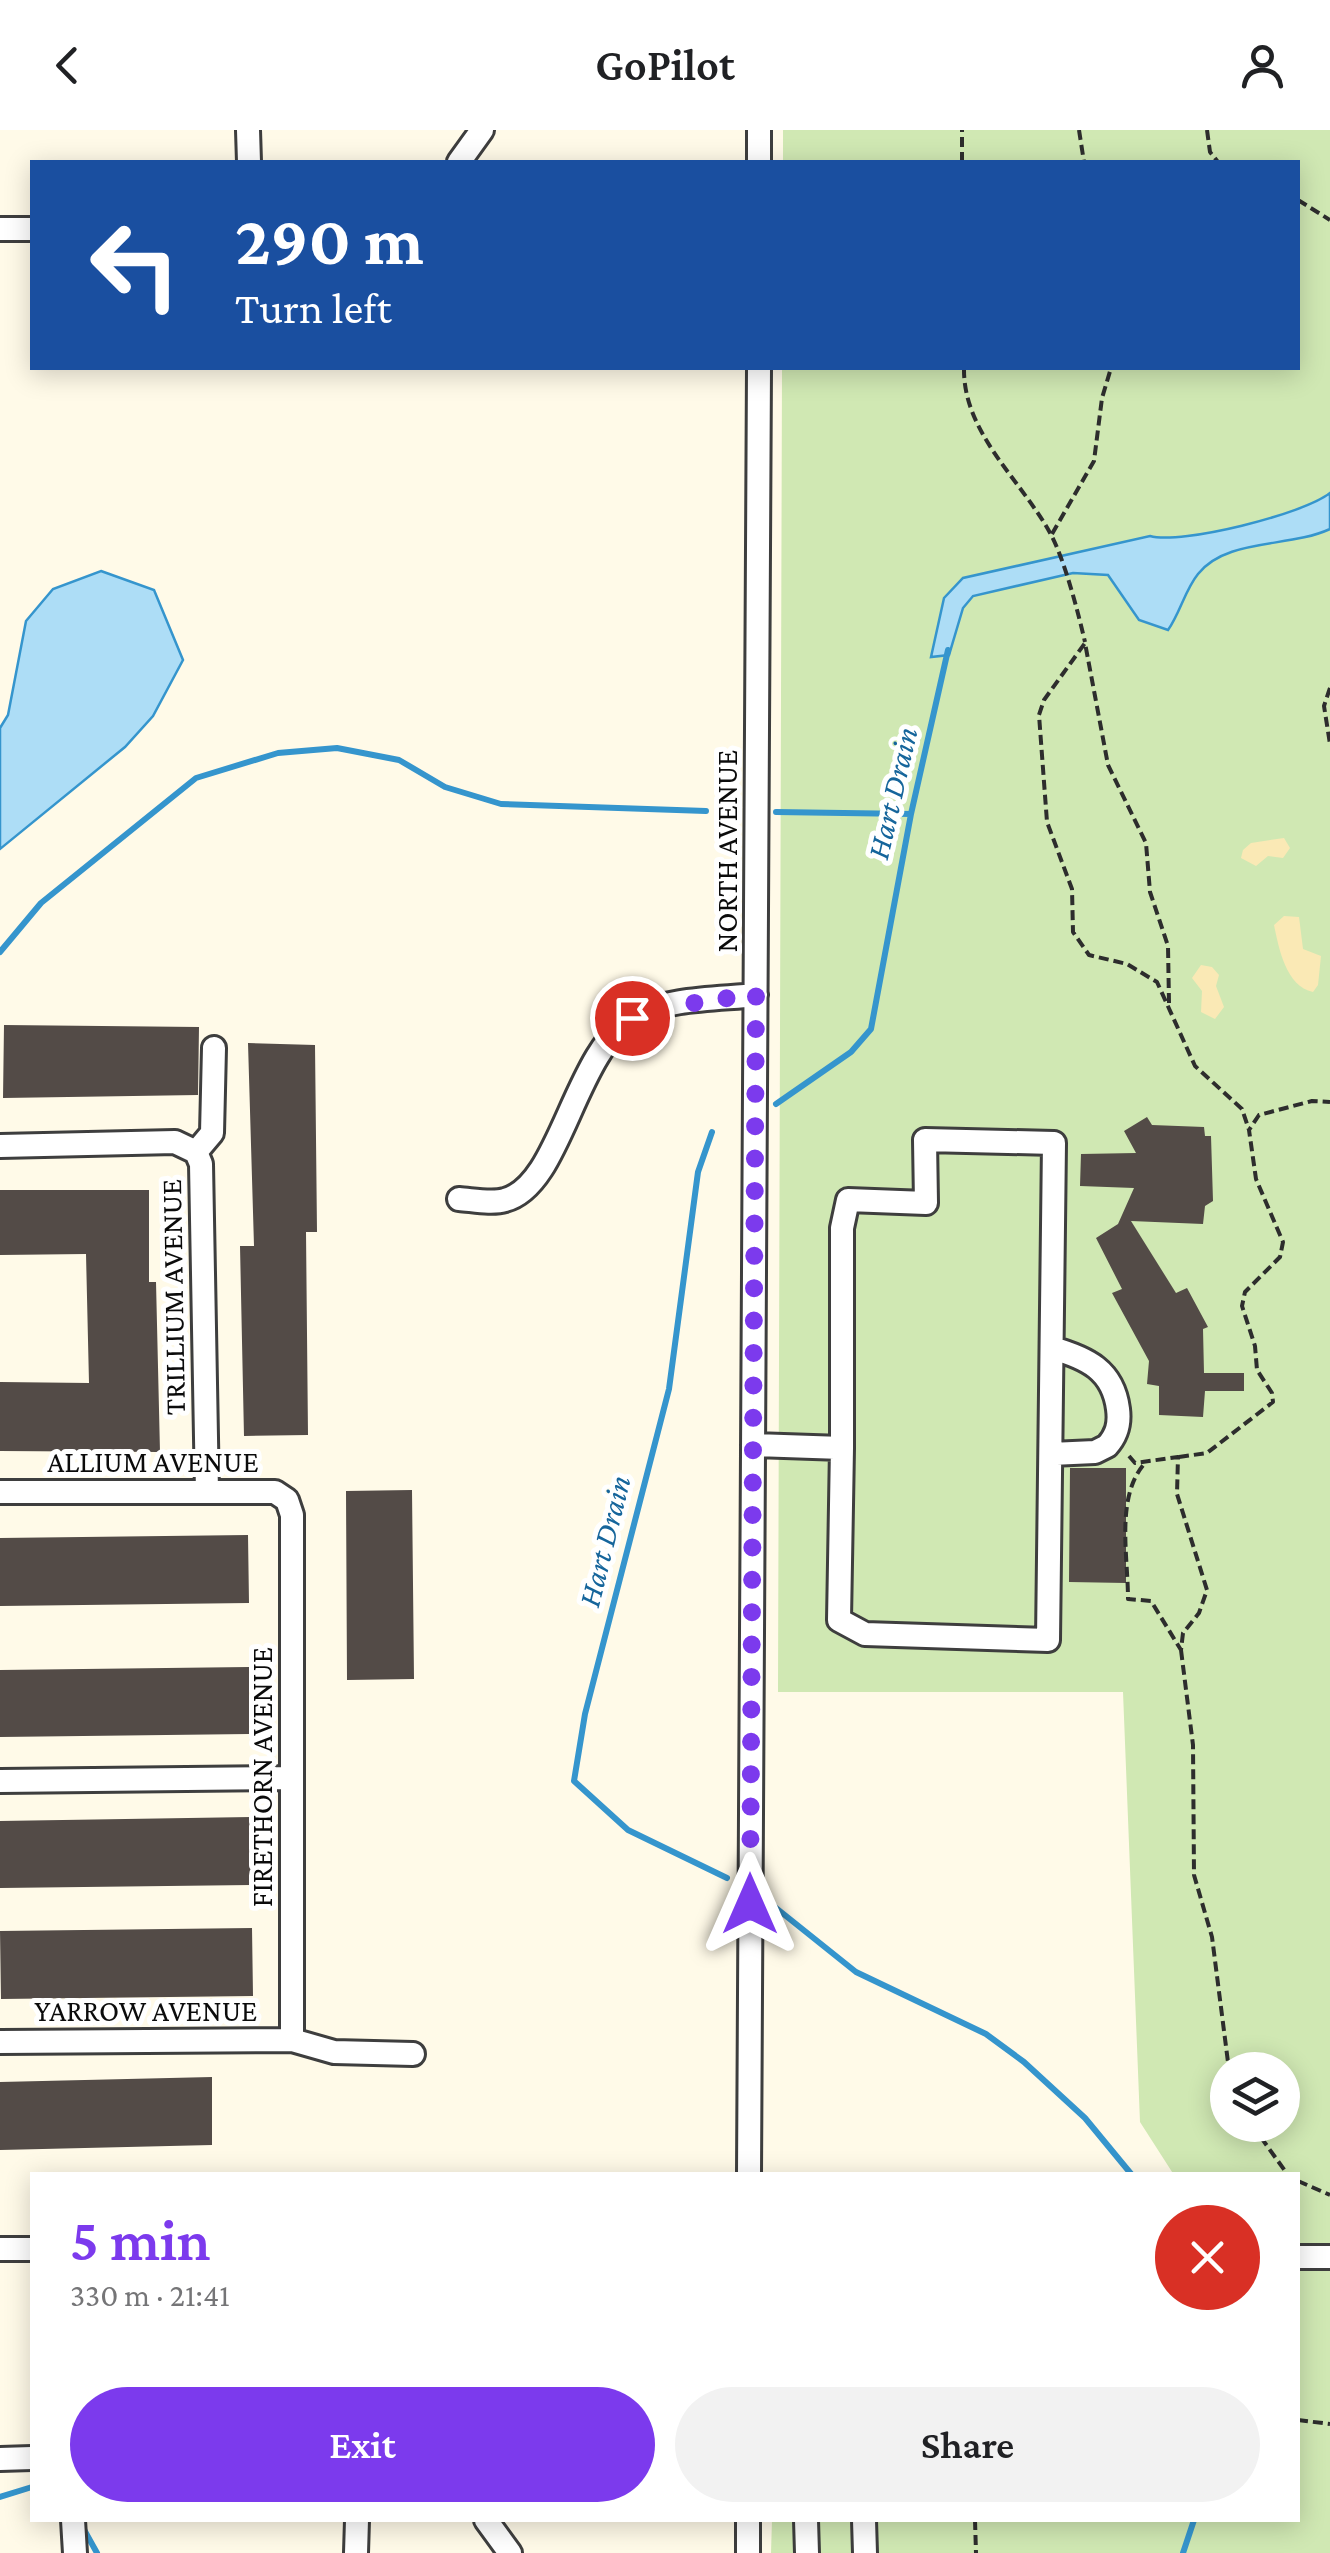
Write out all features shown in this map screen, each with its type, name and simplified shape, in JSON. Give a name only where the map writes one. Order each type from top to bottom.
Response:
[{"type":"street","points":[[248,130],[249,160]]},
{"type":"street","points":[[460,160],[482,130]]},
{"type":"street","points":[[758,130],[759,160]]},
{"type":"street","points":[[0,229],[30,229]]},
{"type":"street","name":"NORTH AVENUE","points":[[749,2172],[760,370]]},
{"type":"street","points":[[459,1199],[503,1202],[520,1193],[546,1163],[580,1086],[604,1046],[632,1018],[652,1009],[756,994]]},
{"type":"street","name":"TRILLIUM AVENUE","points":[[207,1492],[200,1164],[196,1152],[212,1133],[214,1048]]},
{"type":"street","points":[[926,1140],[1054,1143],[1052,1348],[1048,1640],[865,1634],[839,1620],[842,1228],[848,1200],[926,1203],[926,1140]]},
{"type":"street","points":[[0,1146],[175,1142],[196,1152]]},
{"type":"street","points":[[1050,1454],[1095,1452],[1107,1446],[1118,1428],[1112,1381],[1088,1361],[1052,1348]]},
{"type":"street","points":[[753,1444],[842,1448]]},
{"type":"street","name":"ALLIUM AVENUE","points":[[0,1492],[275,1492],[287,1500],[292,1514]]},
{"type":"street","name":"FIRETHORN AVENUE","points":[[292,1514],[292,2040]]},
{"type":"street","points":[[0,1781],[292,1778]]},
{"type":"street","name":"YARROW AVENUE","points":[[0,2042],[292,2040],[334,2052],[413,2054]]},
{"type":"street","points":[[0,2249],[30,2249]]},
{"type":"street","points":[[1300,2257],[1330,2257]]},
{"type":"street","points":[[0,2459],[30,2458]]},
{"type":"street","points":[[73,2522],[75,2553]]},
{"type":"street","points":[[356,2522],[356,2553]]},
{"type":"street","points":[[487,2522],[510,2553]]},
{"type":"street","points":[[748,2522],[748,2553]]},
{"type":"street","points":[[806,2522],[806,2553]]},
{"type":"street","points":[[864,2522],[865,2553]]},
{"type":"path","points":[[962,130],[962,160]]},
{"type":"path","points":[[1079,130],[1084,160]]},
{"type":"path","points":[[1207,130],[1210,152],[1216,160]]},
{"type":"path","points":[[1300,201],[1330,220]]},
{"type":"path","points":[[964,370],[965,394],[974,418],[1052,535],[1085,643],[1108,765],[1146,843],[1150,892],[1168,946],[1169,1004]]},
{"type":"path","points":[[1052,535],[1094,461],[1102,398],[1111,370]]},
{"type":"path","points":[[1085,643],[1040,708],[1047,822],[1069,878],[1073,932],[1079,946],[1096,958],[1127,964],[1148,975],[1169,1004],[1195,1066],[1242,1109],[1256,1179],[1283,1242],[1280,1257],[1250,1286],[1242,1306],[1255,1346],[1256,1370],[1272,1393],[1273,1402],[1207,1454],[1135,1463],[1128,1455],[1095,1452]]},
{"type":"path","points":[[1330,688],[1324,706],[1330,744]]},
{"type":"path","points":[[1249,1130],[1258,1115],[1329,1099]]},
{"type":"path","points":[[1178,1457],[1177,1494],[1207,1590],[1198,1613],[1183,1633],[1181,1650],[1194,1745],[1194,1875],[1212,1937],[1228,2052]]},
{"type":"path","points":[[1146,1462],[1130,1482],[1128,1492],[1128,1599],[1151,1601],[1181,1650]]},
{"type":"path","points":[[1264,2142],[1286,2172]]},
{"type":"path","points":[[1300,2182],[1330,2195]]},
{"type":"path","points":[[1300,2420],[1330,2424]]},
{"type":"path","points":[[975,2522],[976,2553]]},
{"type":"green space","points":[[783,130],[1330,130],[1330,2553],[771,2553],[772,2522],[1300,2522],[1300,2172],[1172,2172],[1140,2122],[1123,1692],[778,1692],[782,370],[1300,370],[1300,160],[783,160]]},
{"type":"sand","points":[[1284,838],[1290,848],[1283,858],[1268,856],[1256,866],[1241,858],[1251,843]]},
{"type":"sand","points":[[1284,916],[1299,917],[1303,949],[1321,956],[1318,985],[1313,992],[1296,982],[1285,965],[1274,925]]},
{"type":"sand","points":[[1201,965],[1212,967],[1219,975],[1216,986],[1224,1007],[1215,1019],[1201,1012],[1202,991],[1192,978]]},
{"type":"water","points":[[1330,493],[1330,529],[1241,549],[1210,563],[1193,580],[1168,630],[1139,620],[1108,575],[1073,573],[973,596],[963,608],[949,655],[931,657],[944,598],[963,578],[1150,536],[1188,536],[1242,526],[1295,510]]},
{"type":"water","points":[[101,571],[154,590],[183,660],[153,716],[125,747],[0,849],[0,728],[8,715],[26,621],[53,589]]},
{"type":"building","points":[[4,1025],[199,1027],[198,1095],[3,1098]]},
{"type":"building","points":[[248,1043],[315,1045],[317,1232],[306,1232],[308,1435],[244,1436],[240,1246],[254,1246]]},
{"type":"building","points":[[1147,1117],[1152,1125],[1204,1127],[1205,1136],[1211,1136],[1213,1201],[1205,1206],[1203,1224],[1131,1221],[1176,1293],[1187,1288],[1208,1327],[1203,1329],[1204,1373],[1244,1373],[1244,1391],[1205,1391],[1203,1417],[1159,1415],[1159,1386],[1147,1384],[1149,1361],[1112,1293],[1122,1289],[1096,1238],[1118,1224],[1134,1188],[1080,1186],[1081,1154],[1136,1153],[1124,1131]]},
{"type":"building","points":[[0,1190],[149,1190],[149,1282],[156,1282],[160,1452],[0,1451],[0,1382],[89,1383],[86,1254],[0,1255]]},
{"type":"building","points":[[1070,1468],[1126,1468],[1126,1583],[1069,1582]]},
{"type":"building","points":[[412,1490],[414,1679],[347,1680],[346,1491]]},
{"type":"building","points":[[248,1535],[249,1603],[0,1606],[0,1538]]},
{"type":"building","points":[[249,1667],[249,1734],[0,1737],[0,1670]]},
{"type":"building","points":[[251,1817],[251,1885],[0,1888],[0,1821]]},
{"type":"building","points":[[252,1928],[253,1996],[1,1999],[0,1931]]},
{"type":"building","points":[[212,2077],[212,2145],[0,2150],[0,2082]]},
{"type":"waterway","name":"Hart Drain","points":[[776,1104],[851,1052],[871,1029],[911,814],[948,650]]},
{"type":"waterway","points":[[0,952],[41,903],[196,778],[278,753],[337,748],[399,760],[445,787],[501,804],[706,811]]},
{"type":"waterway","points":[[776,812],[911,814]]},
{"type":"waterway","name":"Hart Drain","points":[[712,1132],[698,1172],[669,1389],[585,1714],[574,1781],[628,1830],[727,1878]]},
{"type":"waterway","name":"Hart Drain","points":[[766,1900],[856,1972],[986,2034],[1024,2062],[1085,2118],[1130,2172]]},
{"type":"waterway","points":[[0,2497],[30,2488]]},
{"type":"waterway","name":"Hart Drain","points":[[1183,2553],[1193,2522]]},
{"type":"waterway","points":[[82,2526],[97,2553]]},
{"type":"route","points":[[632,1018],[652,1009],[756,994],[750,1904]]}]
